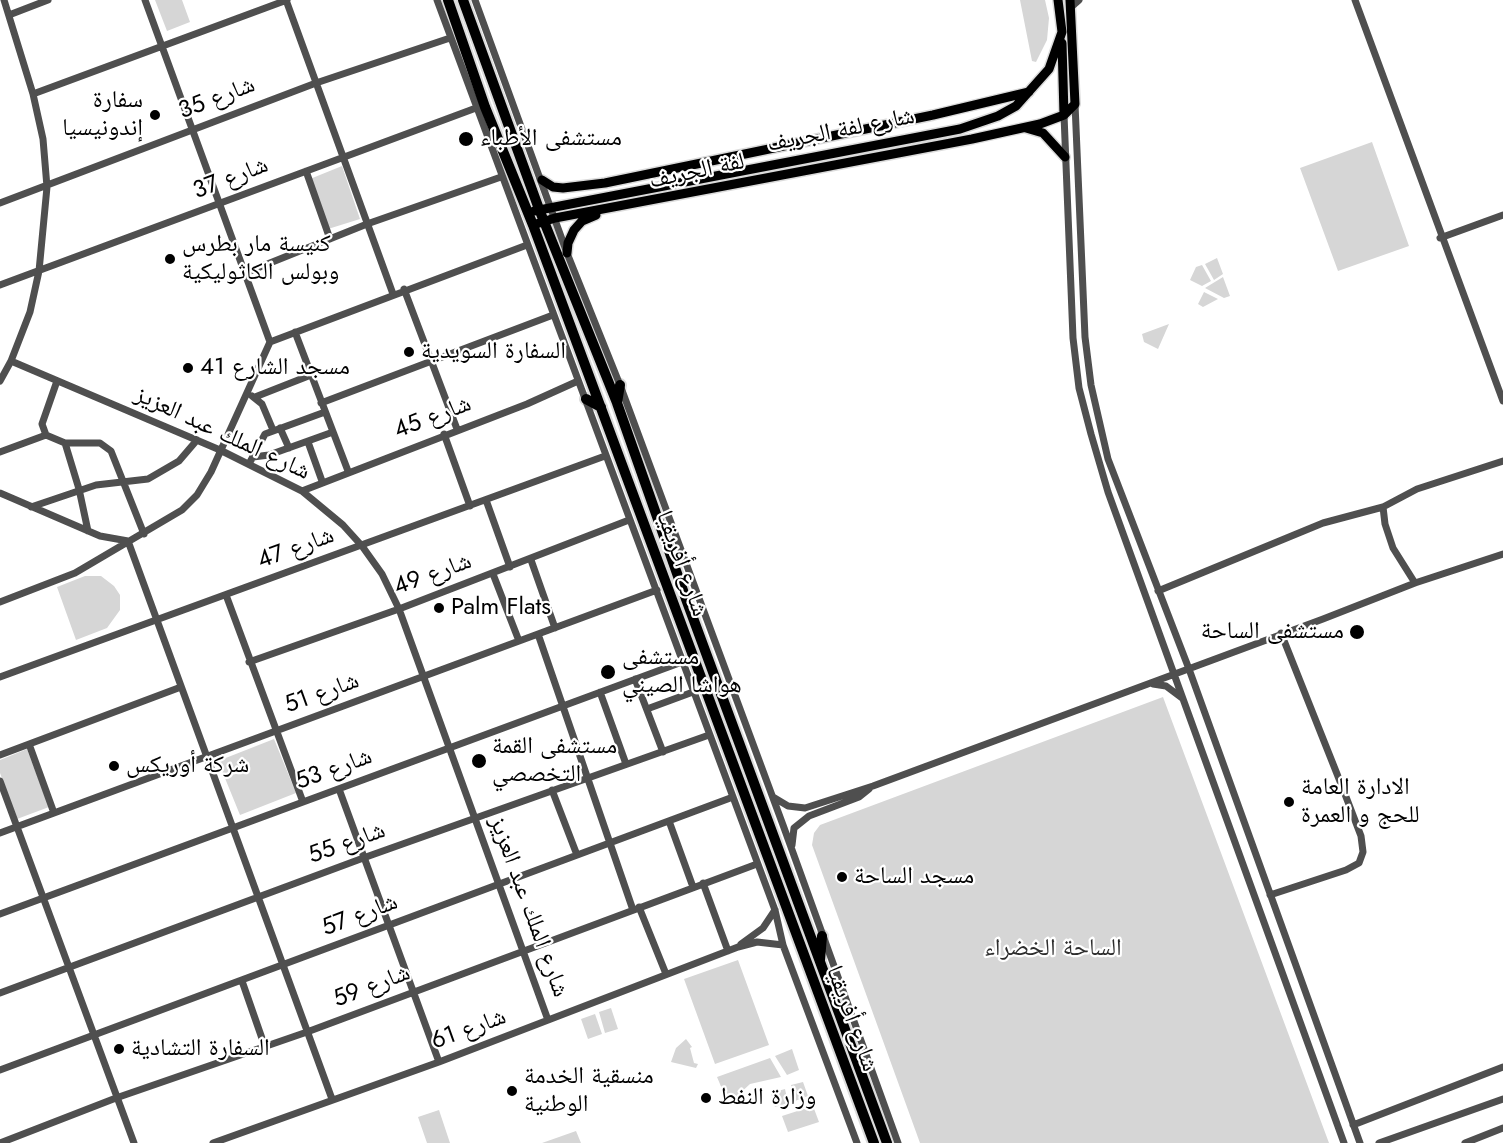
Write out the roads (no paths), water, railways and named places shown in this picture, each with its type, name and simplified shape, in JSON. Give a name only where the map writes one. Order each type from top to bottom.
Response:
[{"type":"highway","name":"شارع أفريقيا","points":[[448,0],[485,107],[533,225],[874,1143]]},
{"type":"highway","name":"شارع أفريقيا","points":[[463,0],[539,209],[550,220],[709,662],[766,810],[820,964],[887,1143]]},
{"type":"highway","points":[[617,403],[620,385]]},
{"type":"highway","points":[[586,399],[601,407]]},
{"type":"highway","points":[[653,548],[666,542]]},
{"type":"highway","points":[[709,662],[722,664]]},
{"type":"highway","points":[[820,964],[822,936]]},
{"type":"main road","name":"شارع لفة الجريف","points":[[551,206],[960,129],[998,116],[1016,106],[1049,69],[1062,32],[1058,0]]},
{"type":"main road","points":[[1071,4],[1075,104]]},
{"type":"main road","points":[[1062,32],[1064,115]]},
{"type":"main road","points":[[542,180],[553,188],[614,181],[933,115],[1029,92]]},
{"type":"main road","name":"لفة الجريف","points":[[533,225],[1024,128],[1064,115],[1075,104]]},
{"type":"main road","points":[[1024,128],[1043,133],[1065,157]]},
{"type":"main road","points":[[527,213],[551,206]]},
{"type":"main road","points":[[567,253],[568,243],[574,230],[582,221],[603,211]]},
{"type":"street","points":[[0,381],[11,361],[30,312],[39,272],[47,187],[43,140],[33,94],[4,0]]},
{"type":"street","points":[[9,15],[48,0]]},
{"type":"street","points":[[145,0],[270,342]]},
{"type":"street","points":[[33,94],[286,0],[393,294]]},
{"type":"street","name":"شارع أفريقيا","points":[[437,0],[775,910],[783,945],[857,1143]]},
{"type":"street","name":"شارع أفريقيا","points":[[475,0],[551,206],[550,220],[567,253],[620,385],[898,1143]]},
{"type":"street","points":[[1071,4],[1079,0]]},
{"type":"street","points":[[1355,0],[1440,238],[1503,401]]},
{"type":"street","name":"شارع 35","points":[[0,203],[47,187],[193,128],[316,83],[450,38]]},
{"type":"street","points":[[1075,104],[1081,282],[1089,368],[1106,450],[1189,669],[1359,1143]]},
{"type":"street","name":"شارع 37","points":[[0,285],[219,206],[476,108]]},
{"type":"street","points":[[1064,115],[1069,284],[1076,370],[1090,435],[1108,492],[1344,1143]]},
{"type":"street","points":[[306,171],[330,239]]},
{"type":"street","points":[[245,273],[367,224],[501,177]]},
{"type":"street","points":[[1440,238],[1503,215]]},
{"type":"street","points":[[0,602],[75,573],[144,534],[189,504],[203,486],[270,342],[404,289],[527,245]]},
{"type":"street","points":[[404,289],[457,429]]},
{"type":"street","points":[[321,403],[553,315]]},
{"type":"street","points":[[295,333],[348,471]]},
{"type":"street","name":"شارع الملك عبد العزيز","points":[[11,361],[220,450],[302,491],[343,525],[362,546],[382,574],[399,609],[548,1020]]},
{"type":"street","points":[[1076,370],[1089,368]]},
{"type":"street","points":[[255,397],[311,375]]},
{"type":"street","points":[[46,435],[42,424],[57,381]]},
{"type":"street","name":"شارع 45","points":[[302,491],[322,481],[527,404],[578,381]]},
{"type":"street","points":[[246,393],[255,397],[262,404],[289,448]]},
{"type":"street","points":[[249,464],[262,436],[325,412]]},
{"type":"street","points":[[253,457],[289,448],[333,432]]},
{"type":"street","points":[[444,434],[470,507]]},
{"type":"street","points":[[0,452],[46,435],[65,443],[106,446],[111,451],[124,480],[144,534]]},
{"type":"street","points":[[31,507],[79,489],[152,477],[179,461],[197,440]]},
{"type":"street","points":[[308,442],[322,481]]},
{"type":"street","points":[[65,443],[79,489],[88,531]]},
{"type":"street","name":"شارع 47","points":[[0,677],[605,456]]},
{"type":"street","points":[[1158,591],[1323,523],[1383,507],[1417,489],[1503,461]]},
{"type":"street","points":[[1108,492],[1119,489]]},
{"type":"street","points":[[0,493],[88,531],[114,540],[128,541]]},
{"type":"street","points":[[486,500],[510,567]]},
{"type":"street","points":[[1383,507],[1385,524],[1393,548],[1415,583]]},
{"type":"street","name":"شارع 49","points":[[249,662],[531,560],[629,520]]},
{"type":"street","points":[[128,541],[332,1099]]},
{"type":"street","points":[[772,796],[788,806],[805,808],[873,786],[1415,583],[1503,554]]},
{"type":"street","points":[[531,560],[555,628]]},
{"type":"street","points":[[493,574],[519,641]]},
{"type":"street","name":"شارع 51","points":[[0,833],[206,759],[657,590]]},
{"type":"street","points":[[226,595],[249,662],[303,802]]},
{"type":"street","points":[[1270,895],[1346,870],[1359,863],[1363,852],[1361,836],[1281,633]]},
{"type":"street","points":[[538,634],[610,843],[666,974]]},
{"type":"street","name":"شارع 53","points":[[0,914],[682,662]]},
{"type":"street","points":[[635,679],[663,752]]},
{"type":"street","points":[[1150,683],[1166,686],[1184,700]]},
{"type":"street","points":[[0,755],[180,687]]},
{"type":"street","points":[[600,692],[626,764]]},
{"type":"street","points":[[647,709],[693,692]]},
{"type":"street","name":"شارع 55","points":[[0,993],[366,857],[709,735]]},
{"type":"street","points":[[29,744],[54,813]]},
{"type":"street","points":[[0,781],[134,1143]]},
{"type":"street","points":[[793,854],[791,837],[794,828],[801,821],[859,796],[873,786]]},
{"type":"street","points":[[339,789],[366,857],[439,1062]]},
{"type":"street","points":[[552,790],[577,855]]},
{"type":"street","name":"شارع 57","points":[[0,1070],[733,797]]},
{"type":"street","points":[[669,821],[693,887]]},
{"type":"street","name":"شارع 59","points":[[0,1143],[116,1098],[308,1032],[757,864]]},
{"type":"street","points":[[703,884],[728,951]]},
{"type":"street","points":[[738,947],[763,927],[775,910]]},
{"type":"street","points":[[738,947],[757,942],[783,945]]},
{"type":"street","name":"شارع 61","points":[[213,1143],[439,1062],[738,947]]},
{"type":"street","points":[[242,981],[265,1047]]},
{"type":"street","points":[[1353,1125],[1503,1067]]},
{"type":"street","points":[[1379,1143],[1503,1099]]},
{"type":"street","points":[[1465,1143],[1503,1128]]},
{"type":"place","name":"سفارة إندونيسيا","points":[[155,115]]},
{"type":"place","name":"مستشفی الأطباء","points":[[466,139]]},
{"type":"place","name":"كنيسة مار بطرس وبولس الكاثوليكية","points":[[170,259]]},
{"type":"place","name":"السفارة السويدية","points":[[409,352]]},
{"type":"place","name":"مسجد الشارع 41","points":[[188,368]]},
{"type":"place","name":"Palm Flats","points":[[439,608]]},
{"type":"place","name":"مستشفى الساحة","points":[[1357,632]]},
{"type":"place","name":"مستشفى هواشا الصيني","points":[[608,672]]},
{"type":"place","name":"مستشفى القمة التخصصي","points":[[479,761]]},
{"type":"place","name":"شركة أوريكس","points":[[114,766]]},
{"type":"place","name":"الادارة العامة للحج و العمرة","points":[[1289,802]]},
{"type":"place","name":"مسجد الساحة","points":[[842,877]]},
{"type":"place","name":"السفارة التشادية","points":[[119,1049]]},
{"type":"place","name":"منسقية الخدمة الوطنية","points":[[512,1091]]},
{"type":"place","name":"وزارة النفط","points":[[706,1098]]},
{"type":"park label","name":"الساحة الخضراء","points":[[1053,949]]}]
